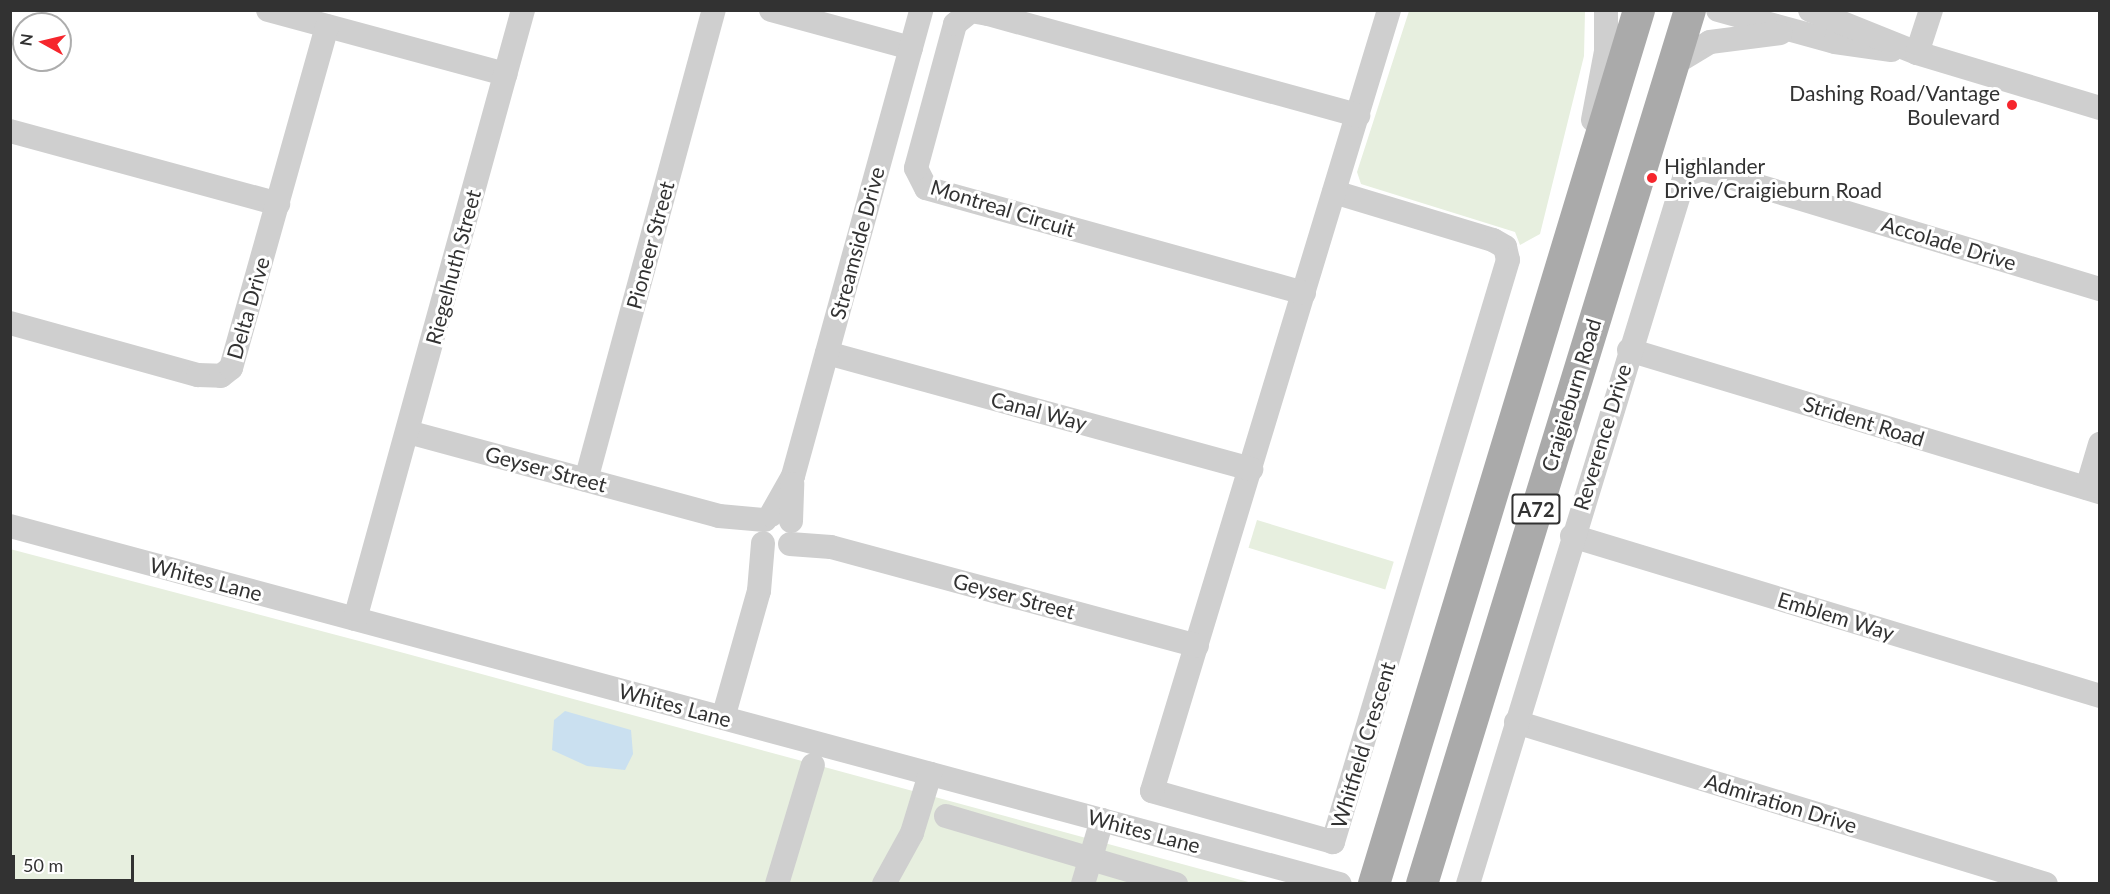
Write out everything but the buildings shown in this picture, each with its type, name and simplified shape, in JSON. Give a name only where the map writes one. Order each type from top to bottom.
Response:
[{"type":"main road","name":"A72","points":[[1374,884],[1639,10]]},
{"type":"main road","name":"Craigieburn Road","points":[[1422,884],[1690,10]]},
{"type":"street","points":[[268,10],[506,74]]},
{"type":"street","name":"Riegelhuth Street","points":[[356,619],[523,10]]},
{"type":"street","name":"Pioneer Street","points":[[586,480],[714,10]]},
{"type":"street","points":[[771,10],[911,48]]},
{"type":"street","name":"Streamside Drive","points":[[723,718],[793,476],[921,10]]},
{"type":"street","name":"Whitfield Crescent","points":[[1334,192],[1493,240],[1505,248],[1508,260],[1333,842],[1152,790],[1389,10]]},
{"type":"street","points":[[1576,214],[1606,51],[1606,10]]},
{"type":"street","points":[[1718,10],[1792,32],[1917,53]]},
{"type":"street","points":[[1810,10],[1917,53],[2100,108]]},
{"type":"street","points":[[1917,53],[1931,10]]},
{"type":"street","name":"Montreal Circuit","points":[[1304,293],[926,188],[916,168],[955,24],[971,11],[988,14],[1358,115]]},
{"type":"street","name":"Delta Drive","points":[[10,323],[198,375],[221,376],[234,361],[327,26]]},
{"type":"street","points":[[1672,65],[1710,42],[1792,32]]},
{"type":"street","points":[[10,131],[278,204]]},
{"type":"street","name":"Accolade Drive","points":[[1695,169],[2100,289]]},
{"type":"street","name":"Reverence Drive","points":[[1468,884],[1679,184],[1695,169]]},
{"type":"street","name":"Strident Road","points":[[1629,350],[2093,490]]},
{"type":"street","name":"Canal Way","points":[[826,353],[1251,469]]},
{"type":"street","name":"Geyser Street","points":[[408,432],[1197,646]]},
{"type":"street","points":[[2093,490],[2100,444]]},
{"type":"street","name":"Whites Lane","points":[[10,526],[1340,884]]},
{"type":"street","name":"Emblem Way","points":[[1572,536],[2100,696]]},
{"type":"street","name":"Admiration Drive","points":[[1516,722],[2046,884]]},
{"type":"street","points":[[777,884],[813,765]]},
{"type":"street","points":[[884,884],[912,833],[930,774]]},
{"type":"street","points":[[946,816],[1176,884]]},
{"type":"street","points":[[1083,884],[1102,820]]},
{"type":"green space","points":[[1409,11],[1585,11],[1584,56],[1540,234],[1520,245],[1515,232],[1361,184],[1357,172]]},
{"type":"green space","points":[[1257,520],[1394,562],[1385,590],[1249,548]]},
{"type":"green space","points":[[10,549],[378,646],[1252,883],[11,883]]},
{"type":"water","points":[[565,711],[631,730],[633,754],[625,770],[587,766],[552,750],[554,720]]},
{"type":"place","name":"Dashing Road/Vantage Boulevard","points":[[2012,105]]},
{"type":"place","name":"Highlander Drive/Craigieburn Road","points":[[1652,178]]}]
